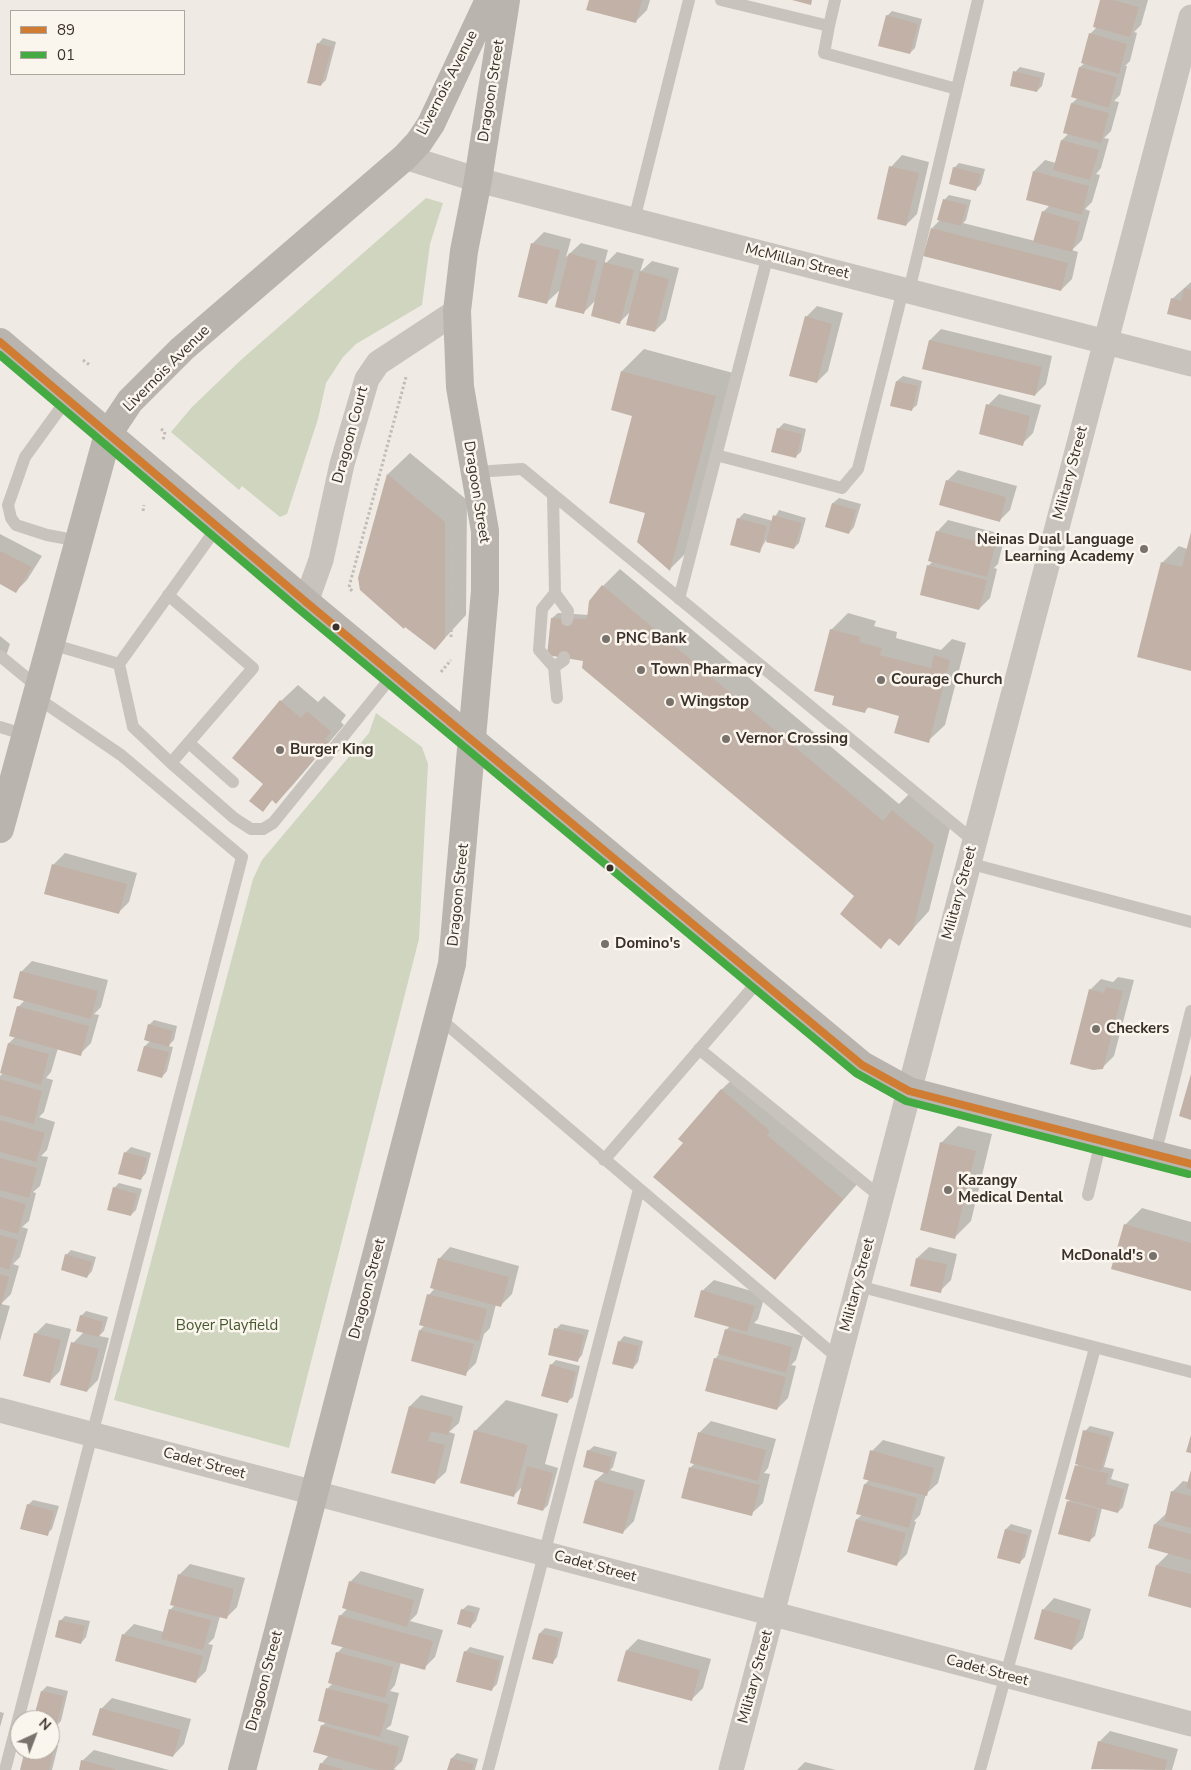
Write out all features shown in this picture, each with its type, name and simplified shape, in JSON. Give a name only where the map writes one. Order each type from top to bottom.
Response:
[{"type":"main road","name":"Livernois Avenue","points":[[0,829],[108,434],[130,401],[182,349],[405,156],[431,124],[490,0]]},
{"type":"main road","name":"Dragoon Street","points":[[242,1770],[453,955],[485,591],[485,531],[460,387],[457,310],[464,251],[478,180],[506,0]]},
{"type":"main road","points":[[0,342],[306,602],[862,1065],[909,1091],[1191,1164]]},
{"type":"street","name":"Military Street","points":[[731,1770],[1191,17]]},
{"type":"street","name":"McMillan Street","points":[[405,156],[478,180],[1191,364]]},
{"type":"street","name":"Dragoon Court","points":[[306,602],[320,560],[342,464],[367,379],[378,363],[457,310]]},
{"type":"street","name":"Cadet Street","points":[[0,1410],[1191,1724]]},
{"type":"lane","points":[[634,220],[688,0]]},
{"type":"lane","points":[[722,0],[829,26]]},
{"type":"lane","points":[[835,0],[824,53],[957,89]]},
{"type":"lane","points":[[716,455],[842,488],[858,469],[906,290],[978,0]]},
{"type":"lane","points":[[679,599],[768,255]]},
{"type":"lane","points":[[67,399],[25,457],[8,505],[11,518],[16,525],[47,535],[79,542]]},
{"type":"lane","points":[[475,472],[522,469],[679,599],[971,852],[1191,922]]},
{"type":"lane","points":[[553,495],[555,593],[568,611],[567,620]]},
{"type":"lane","points":[[218,526],[119,664],[133,728],[234,818],[251,829],[263,829],[273,823],[394,675]]},
{"type":"lane","points":[[555,593],[542,609],[539,650],[554,667],[557,698]]},
{"type":"lane","points":[[168,595],[253,668],[171,763]]},
{"type":"lane","points":[[51,644],[119,664]]},
{"type":"lane","points":[[0,656],[38,693],[121,755],[242,857],[94,1436],[5,1770]]},
{"type":"lane","points":[[554,667],[564,657]]},
{"type":"lane","points":[[0,727],[26,735]]},
{"type":"lane","points":[[189,743],[233,782]]},
{"type":"lane","points":[[604,1160],[760,979]]},
{"type":"lane","points":[[1155,1155],[1191,1011]]},
{"type":"lane","points":[[438,1017],[838,1359]]},
{"type":"lane","points":[[699,1049],[882,1198]]},
{"type":"lane","points":[[1088,1195],[1101,1141]]},
{"type":"lane","points":[[488,1770],[639,1189]]},
{"type":"lane","points":[[858,1286],[1191,1372]]},
{"type":"lane","points":[[980,1770],[1095,1348]]},
{"type":"path","points":[[83,365],[83,360],[91,366]]},
{"type":"path","points":[[346,584],[350,589],[407,375]]},
{"type":"path","points":[[161,428],[165,432],[163,440]]},
{"type":"path","points":[[143,511],[144,505]]},
{"type":"path","points":[[451,642],[452,514]]},
{"type":"path","points":[[441,672],[450,662],[451,652]]},
{"type":"green space","points":[[426,198],[443,203],[430,244],[422,305],[356,344],[343,357],[326,383],[318,419],[287,514],[280,517],[242,486],[239,490],[171,432],[192,407],[242,359]]},
{"type":"green space","name":"Boyer Playfield","points":[[376,713],[422,747],[428,764],[419,939],[289,1448],[114,1400],[253,879],[262,860],[369,733]]},
{"type":"building","points":[[589,0],[642,0],[636,23],[586,10]]},
{"type":"building","points":[[792,0],[812,0],[811,5]]},
{"type":"building","points":[[1100,0],[1113,0],[1139,7],[1130,37],[1093,27]]},
{"type":"building","points":[[886,15],[918,24],[910,54],[878,46]]},
{"type":"building","points":[[1089,33],[1127,44],[1119,74],[1081,63]]},
{"type":"building","points":[[317,43],[332,47],[321,86],[307,83]]},
{"type":"building","points":[[1079,67],[1117,77],[1109,108],[1071,97]]},
{"type":"building","points":[[1013,71],[1041,78],[1037,92],[1010,86]]},
{"type":"building","points":[[1071,103],[1109,113],[1101,143],[1063,133]]},
{"type":"building","points":[[1061,140],[1099,150],[1090,180],[1053,170]]},
{"type":"building","points":[[889,166],[919,173],[906,226],[877,219]]},
{"type":"building","points":[[953,167],[981,174],[976,191],[949,184]]},
{"type":"building","points":[[1033,171],[1089,186],[1082,215],[1026,200]]},
{"type":"building","points":[[943,199],[967,205],[961,226],[937,220]]},
{"type":"building","points":[[1042,211],[1080,222],[1072,252],[1033,242]]},
{"type":"building","points":[[931,228],[1068,263],[1061,291],[923,256]]},
{"type":"building","points":[[531,243],[560,250],[547,304],[518,297]]},
{"type":"building","points":[[569,253],[597,261],[584,314],[555,307]]},
{"type":"building","points":[[604,262],[634,270],[620,324],[591,316]]},
{"type":"building","points":[[640,271],[669,279],[655,332],[626,325]]},
{"type":"building","points":[[1184,288],[1191,289],[1191,320],[1167,314],[1171,298],[1181,301]]},
{"type":"building","points":[[805,316],[832,324],[817,383],[789,376]]},
{"type":"building","points":[[929,340],[1042,367],[1035,396],[922,369]]},
{"type":"building","points":[[621,371],[716,396],[670,571],[637,542],[645,513],[609,503],[632,416],[611,410]]},
{"type":"building","points":[[896,381],[918,386],[912,411],[890,406]]},
{"type":"building","points":[[986,404],[1030,416],[1023,446],[979,434]]},
{"type":"building","points":[[777,428],[802,434],[796,458],[771,452]]},
{"type":"building","points":[[387,474],[445,522],[445,638],[435,650],[405,627],[404,629],[360,590],[358,578]]},
{"type":"building","points":[[946,480],[1006,497],[1000,522],[939,505]]},
{"type":"building","points":[[832,503],[856,510],[849,534],[825,527]]},
{"type":"building","points":[[773,515],[802,523],[794,549],[766,542]]},
{"type":"building","points":[[737,518],[767,526],[760,553],[730,545]]},
{"type":"building","points":[[936,531],[995,546],[987,577],[928,561]]},
{"type":"building","points":[[1191,532],[1191,671],[1137,657],[1161,562],[1182,567]]},
{"type":"building","points":[[0,551],[32,567],[16,593],[0,584]]},
{"type":"building","points":[[927,565],[987,580],[979,610],[920,595]]},
{"type":"building","name":"Vernor Crossing","points":[[602,585],[883,821],[892,810],[934,845],[913,929],[899,946],[889,938],[881,949],[840,914],[854,896],[582,668],[583,661],[547,655],[551,618],[587,619],[589,601]]},
{"type":"building","name":"Courage Church","points":[[830,629],[860,637],[859,642],[882,648],[880,655],[931,668],[934,655],[950,660],[929,743],[894,733],[899,716],[867,707],[865,713],[832,705],[834,696],[814,691]]},
{"type":"building","name":"Burger King","points":[[280,700],[301,718],[307,711],[331,732],[325,739],[329,742],[276,804],[272,800],[263,812],[249,801],[263,784],[232,758]]},
{"type":"building","points":[[52,864],[127,884],[119,914],[44,894]]},
{"type":"building","points":[[20,971],[98,991],[91,1019],[13,998]]},
{"type":"building","name":"Checkers","points":[[1106,987],[1123,991],[1103,1069],[1093,1070],[1070,1064],[1089,989],[1104,993]]},
{"type":"building","points":[[17,1006],[89,1026],[81,1056],[9,1036]]},
{"type":"building","points":[[148,1024],[173,1031],[169,1047],[144,1040]]},
{"type":"building","points":[[8,1043],[49,1054],[41,1085],[0,1073]]},
{"type":"building","points":[[144,1046],[169,1052],[162,1078],[137,1071]]},
{"type":"building","points":[[1191,1074],[1191,1120],[1179,1116]]},
{"type":"building","points":[[0,1079],[42,1091],[34,1124],[0,1115]]},
{"type":"building","points":[[721,1089],[770,1131],[767,1135],[843,1199],[775,1280],[653,1177],[683,1143],[678,1139]]},
{"type":"building","points":[[0,1120],[45,1133],[36,1162],[0,1152]]},
{"type":"building","name":"Kazangy Medical Dental","points":[[940,1142],[976,1151],[955,1239],[920,1230]]},
{"type":"building","points":[[124,1152],[147,1158],[141,1180],[118,1174]]},
{"type":"building","points":[[0,1158],[37,1168],[29,1198],[0,1190]]},
{"type":"building","points":[[113,1187],[137,1194],[131,1216],[107,1210]]},
{"type":"building","points":[[0,1197],[26,1204],[18,1234],[0,1229]]},
{"type":"building","name":"McDonald's","points":[[1124,1224],[1191,1243],[1191,1291],[1111,1269]]},
{"type":"building","points":[[0,1235],[18,1240],[9,1270],[0,1267]]},
{"type":"building","points":[[65,1254],[92,1262],[87,1278],[61,1270]]},
{"type":"building","points":[[438,1258],[509,1277],[501,1307],[430,1288]]},
{"type":"building","points":[[916,1258],[947,1264],[941,1293],[910,1286]]},
{"type":"building","points":[[0,1274],[9,1277],[1,1306],[0,1306]]},
{"type":"building","points":[[701,1290],[755,1306],[747,1332],[694,1317]]},
{"type":"building","points":[[427,1294],[487,1309],[479,1341],[419,1325]]},
{"type":"building","points":[[80,1315],[103,1322],[99,1337],[76,1331]]},
{"type":"building","points":[[554,1328],[584,1335],[578,1362],[548,1355]]},
{"type":"building","points":[[725,1329],[792,1347],[786,1373],[718,1354]]},
{"type":"building","points":[[419,1330],[474,1344],[466,1376],[411,1361]]},
{"type":"building","points":[[34,1333],[61,1340],[50,1383],[23,1376]]},
{"type":"building","points":[[618,1341],[639,1346],[633,1369],[612,1364]]},
{"type":"building","points":[[71,1342],[99,1349],[87,1392],[60,1385]]},
{"type":"building","points":[[714,1358],[786,1377],[777,1410],[705,1391]]},
{"type":"building","points":[[550,1364],[576,1372],[568,1403],[541,1396]]},
{"type":"building","points":[[409,1406],[453,1417],[448,1435],[431,1431],[428,1441],[445,1445],[435,1484],[391,1473]]},
{"type":"building","points":[[474,1430],[528,1445],[514,1497],[460,1483]]},
{"type":"building","points":[[1083,1430],[1110,1437],[1101,1471],[1075,1464]]},
{"type":"building","points":[[698,1432],[766,1450],[758,1481],[690,1463]]},
{"type":"building","points":[[1191,1435],[1191,1453],[1186,1452]]},
{"type":"building","points":[[587,1450],[612,1457],[608,1474],[583,1467]]},
{"type":"building","points":[[870,1450],[934,1468],[927,1496],[863,1479]]},
{"type":"building","points":[[1075,1465],[1109,1474],[1106,1484],[1124,1489],[1118,1513],[1065,1499]]},
{"type":"building","points":[[527,1466],[553,1473],[543,1511],[517,1504]]},
{"type":"building","points":[[689,1467],[760,1485],[752,1516],[681,1498]]},
{"type":"building","points":[[1191,1470],[1191,1489],[1186,1488]]},
{"type":"building","points":[[595,1480],[635,1491],[623,1534],[583,1523]]},
{"type":"building","points":[[864,1484],[917,1498],[909,1528],[856,1514]]},
{"type":"building","points":[[1171,1491],[1191,1496],[1191,1528],[1164,1521]]},
{"type":"building","points":[[1067,1501],[1098,1509],[1090,1542],[1058,1534]]},
{"type":"building","points":[[27,1504],[54,1511],[48,1536],[20,1529]]},
{"type":"building","points":[[856,1519],[906,1533],[897,1566],[847,1552]]},
{"type":"building","points":[[1154,1524],[1191,1534],[1191,1560],[1148,1548]]},
{"type":"building","points":[[1005,1529],[1028,1535],[1020,1564],[997,1558]]},
{"type":"building","points":[[1156,1565],[1191,1574],[1191,1608],[1148,1596]]},
{"type":"building","points":[[178,1574],[234,1589],[227,1619],[170,1605]]},
{"type":"building","points":[[349,1581],[414,1600],[407,1627],[342,1608]]},
{"type":"building","points":[[169,1609],[211,1620],[203,1650],[161,1639]]},
{"type":"building","points":[[461,1609],[475,1613],[471,1628],[457,1624]]},
{"type":"building","points":[[1042,1609],[1081,1620],[1072,1650],[1034,1639]]},
{"type":"building","points":[[339,1615],[433,1641],[425,1670],[331,1644]]},
{"type":"building","points":[[59,1620],[85,1626],[81,1644],[55,1637]]},
{"type":"building","points":[[539,1633],[559,1638],[553,1664],[532,1659]]},
{"type":"building","points":[[122,1634],[203,1656],[196,1683],[115,1661]]},
{"type":"building","points":[[626,1650],[700,1670],[692,1701],[617,1681]]},
{"type":"building","points":[[464,1651],[500,1661],[492,1691],[456,1682]]},
{"type":"building","points":[[336,1652],[393,1667],[385,1698],[328,1683]]},
{"type":"building","points":[[326,1688],[389,1704],[380,1737],[318,1721]]},
{"type":"building","points":[[41,1691],[64,1696],[60,1712],[60,1710],[36,1710]]},
{"type":"building","points":[[100,1708],[181,1730],[173,1757],[92,1735]]},
{"type":"building","points":[[321,1725],[399,1747],[393,1770],[378,1770],[313,1752]]},
{"type":"building","points":[[1098,1741],[1167,1760],[1165,1770],[1091,1769]]},
{"type":"building","points":[[451,1758],[474,1764],[472,1770],[447,1770]]},
{"type":"building","points":[[22,1760],[51,1760],[49,1770],[20,1770]]},
{"type":"building","points":[[81,1760],[115,1769],[115,1770],[79,1770]]},
{"type":"building","points":[[320,1763],[343,1769],[343,1770],[318,1770]]},
{"type":"transit line","name":"89","points":[[0,342],[306,602],[862,1065],[909,1091],[1191,1164]]},
{"type":"transit line","name":"01","points":[[0,355],[300,610],[856,1073],[906,1101],[1188,1174]]},
{"type":"place","name":"Neinas Dual Language Learning Academy","points":[[1144,549]]},
{"type":"place","name":"PNC Bank","points":[[606,639]]},
{"type":"place","name":"Town Pharmacy","points":[[641,670]]},
{"type":"place","name":"Courage Church","points":[[881,680]]},
{"type":"place","name":"Wingstop","points":[[670,702]]},
{"type":"place","name":"Vernor Crossing","points":[[726,739]]},
{"type":"place","name":"Burger King","points":[[280,750]]},
{"type":"place","name":"Domino's","points":[[605,944]]},
{"type":"place","name":"Checkers","points":[[1096,1029]]},
{"type":"place","name":"Kazangy Medical Dental","points":[[948,1190]]},
{"type":"place","name":"McDonald's","points":[[1153,1256]]}]
